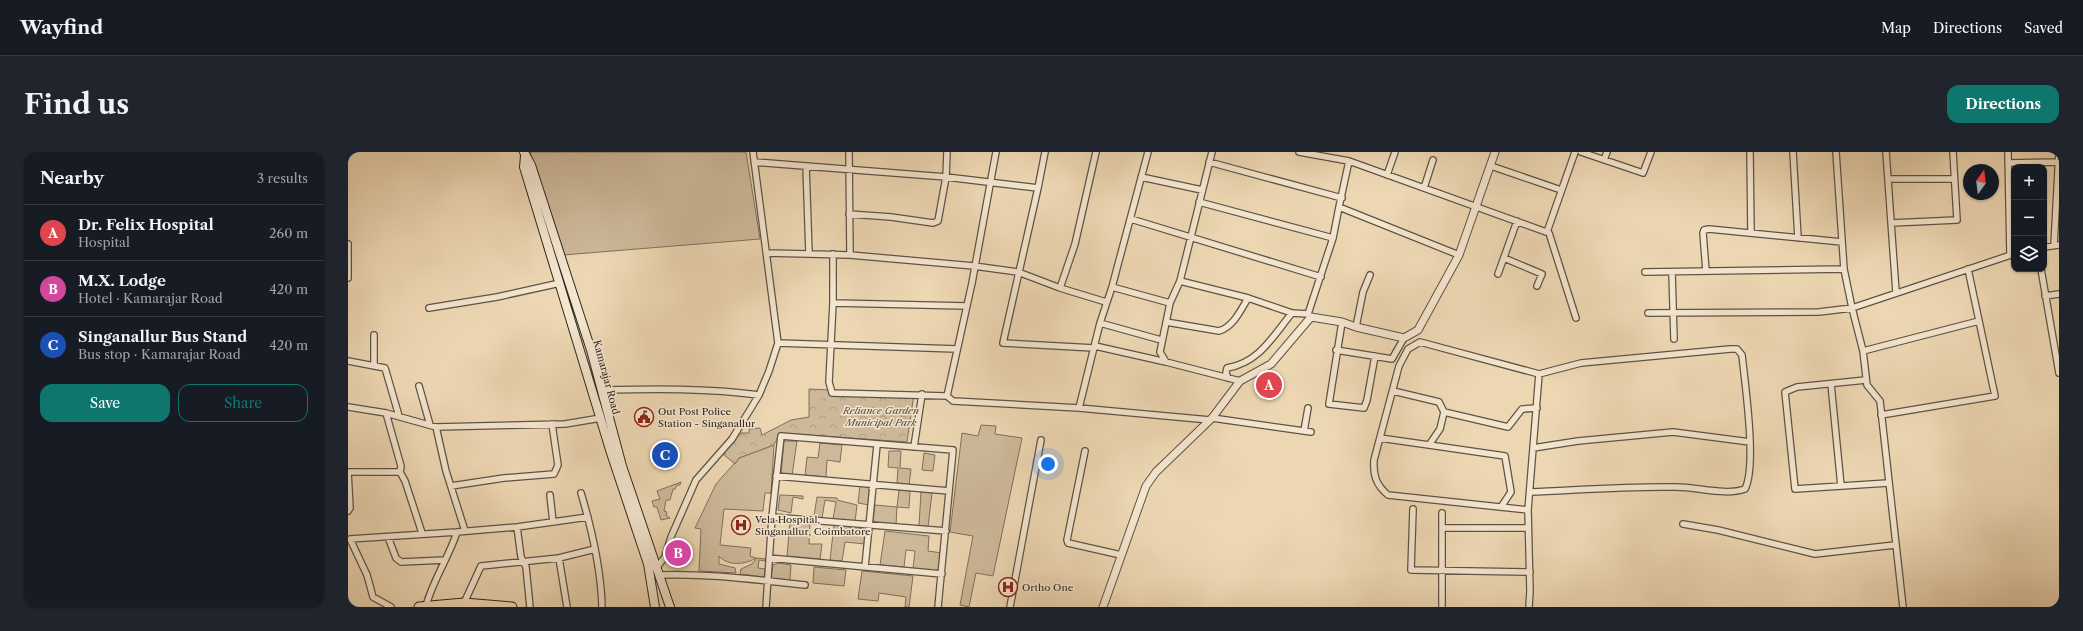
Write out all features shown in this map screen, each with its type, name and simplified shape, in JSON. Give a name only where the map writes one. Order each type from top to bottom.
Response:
[{"type":"highway","points":[[422,606],[464,603],[512,607]]},
{"type":"main road","name":"Kamarajar Road","points":[[524,154],[524,167],[601,418],[648,564],[655,607]]},
{"type":"main road","name":"Kamarajar Road","points":[[524,154],[531,165],[591,350],[622,466],[670,607]]},
{"type":"street","points":[[753,152],[778,343],[759,395],[732,438],[696,480],[658,571],[805,585]]},
{"type":"street","points":[[849,152],[850,255]]},
{"type":"street","points":[[849,214],[891,217],[933,223],[938,220],[946,177],[947,152]]},
{"type":"street","points":[[947,396],[967,306],[996,152]]},
{"type":"street","points":[[1045,152],[1003,343],[1095,347],[1166,362],[1240,381]]},
{"type":"street","points":[[1060,288],[1075,244],[1096,152]]},
{"type":"street","points":[[1079,408],[1100,323],[1112,288],[1148,152]]},
{"type":"street","points":[[1166,362],[1160,352],[1161,340],[1170,303],[1180,281],[1212,152]]},
{"type":"street","points":[[1299,152],[1349,161],[1549,233],[1576,318]]},
{"type":"street","points":[[1388,175],[1395,152]]},
{"type":"street","points":[[1336,350],[1392,359],[1404,338],[1418,330],[1458,255],[1496,152]]},
{"type":"street","points":[[1547,232],[1575,152]]},
{"type":"street","points":[[1582,152],[1643,173],[1651,152]]},
{"type":"street","points":[[1604,160],[1607,152]]},
{"type":"street","points":[[1750,152],[1751,233]]},
{"type":"street","points":[[1793,152],[1798,238]]},
{"type":"street","points":[[1836,152],[1844,269],[1863,351],[1867,385],[1880,401],[1902,607]]},
{"type":"street","points":[[1886,152],[1896,292]]},
{"type":"street","points":[[1891,223],[1957,220],[1953,152]]},
{"type":"street","points":[[2008,152],[2011,236]]},
{"type":"street","points":[[2056,245],[2059,152]]},
{"type":"street","points":[[1424,188],[1433,160]]},
{"type":"street","points":[[1180,281],[1248,298],[1292,312],[1308,314],[1321,277],[1332,238],[1349,161]]},
{"type":"street","points":[[754,162],[991,181],[1038,188]]},
{"type":"street","points":[[1209,162],[1342,198]]},
{"type":"street","points":[[2008,163],[2058,162]]},
{"type":"street","points":[[806,166],[809,253]]},
{"type":"street","points":[[1491,166],[1561,190]]},
{"type":"street","points":[[1141,176],[1202,190]]},
{"type":"street","points":[[1888,179],[1954,179]]},
{"type":"street","points":[[1199,202],[1332,238]]},
{"type":"street","points":[[1339,207],[1458,255]]},
{"type":"street","points":[[1131,220],[1321,277]]},
{"type":"street","points":[[1498,274],[1518,221]]},
{"type":"street","points":[[1706,271],[1704,230],[1709,229],[1842,242]]},
{"type":"street","points":[[348,244],[348,278]]},
{"type":"street","points":[[767,253],[850,255],[974,266],[1018,272],[1060,288],[1106,302]]},
{"type":"street","points":[[833,254],[832,343],[829,382],[832,393],[922,394],[947,396],[953,401],[1079,408],[1211,419],[1311,432]]},
{"type":"street","points":[[1648,313],[1819,312],[1852,308],[2011,254]]},
{"type":"street","points":[[1504,258],[1542,274],[1536,286]]},
{"type":"street","points":[[1645,272],[1844,269]]},
{"type":"street","points":[[1881,415],[1995,396],[1968,269]]},
{"type":"street","points":[[1672,272],[1674,338]]},
{"type":"street","points":[[2041,272],[2059,373]]},
{"type":"street","points":[[1356,327],[1363,292],[1370,276]]},
{"type":"street","points":[[429,308],[497,297],[560,283]]},
{"type":"street","points":[[1112,288],[1170,303]]},
{"type":"street","points":[[2045,296],[2059,294]]},
{"type":"street","points":[[1166,322],[1219,331],[1224,330],[1233,322],[1248,298]]},
{"type":"street","points":[[833,302],[967,306]]},
{"type":"street","points":[[1228,378],[1226,373],[1227,368],[1238,367],[1258,356],[1292,312]]},
{"type":"street","points":[[1103,607],[1146,486],[1156,472],[1211,419],[1240,381],[1271,364],[1311,317],[1342,322],[1356,327],[1404,338]]},
{"type":"street","points":[[1863,351],[1979,321]]},
{"type":"street","points":[[1342,322],[1336,350],[1329,401],[1333,406],[1364,408],[1367,400],[1375,356]]},
{"type":"street","points":[[1100,323],[1161,340]]},
{"type":"street","points":[[374,335],[374,366]]},
{"type":"street","points":[[1528,510],[1388,495],[1377,484],[1374,471],[1380,438],[1399,366],[1408,349],[1420,342],[1539,374],[1581,363],[1737,349],[1742,355],[1750,442],[1750,480],[1746,489],[1737,492],[1687,487],[1632,486],[1530,492]]},
{"type":"street","points":[[778,343],[832,343],[957,349]]},
{"type":"street","points":[[348,361],[385,368],[399,416]]},
{"type":"street","points":[[1529,607],[1530,572],[1528,510],[1539,374]]},
{"type":"street","points":[[1866,380],[1785,392],[1794,489],[1888,483]]},
{"type":"street","points":[[1831,384],[1841,486]]},
{"type":"street","points":[[419,386],[430,425]]},
{"type":"street","points":[[602,390],[642,389],[730,391],[759,395]]},
{"type":"street","points":[[1393,391],[1439,402],[1444,412],[1440,429],[1429,445]]},
{"type":"street","points":[[914,447],[922,394]]},
{"type":"street","points":[[348,407],[386,413],[436,427],[552,424],[601,418]]},
{"type":"street","points":[[1304,431],[1308,408]]},
{"type":"street","points":[[1444,412],[1508,427],[1522,409],[1537,408]]},
{"type":"street","points":[[386,413],[401,466],[400,472],[405,481],[422,533]]},
{"type":"street","points":[[451,486],[504,478],[554,474],[558,466],[552,424]]},
{"type":"street","points":[[436,427],[451,486],[465,531]]},
{"type":"street","points":[[1534,448],[1578,441],[1673,432],[1750,442]]},
{"type":"street","points":[[766,607],[772,517],[781,436],[953,450],[938,607]]},
{"type":"street","points":[[1380,438],[1504,456],[1511,492],[1501,507]]},
{"type":"street","points":[[1010,607],[1041,440]]},
{"type":"street","points":[[865,567],[877,445]]},
{"type":"street","points":[[1085,451],[1067,538],[1068,543],[1120,556]]},
{"type":"street","points":[[348,510],[350,508],[348,472],[400,472]]},
{"type":"street","points":[[776,476],[949,491]]},
{"type":"street","points":[[581,493],[588,517],[594,549],[601,589],[602,607]]},
{"type":"street","points":[[550,495],[553,522]]},
{"type":"street","points":[[1413,509],[1411,570],[1530,572]]},
{"type":"street","points":[[1442,513],[1442,607]]},
{"type":"street","points":[[391,607],[373,597],[367,575],[350,538],[388,537],[422,533],[457,532],[517,527],[588,517]]},
{"type":"street","points":[[772,517],[946,531]]},
{"type":"street","points":[[1683,524],[1718,530],[1815,554],[1895,546]]},
{"type":"street","points":[[517,527],[522,562],[526,567],[530,607]]},
{"type":"street","points":[[1442,528],[1528,528]]},
{"type":"street","points":[[422,606],[446,560],[457,532]]},
{"type":"street","points":[[388,537],[396,558],[401,562],[446,560]]},
{"type":"street","points":[[464,603],[481,566],[559,558],[594,549]]},
{"type":"street","points":[[559,558],[567,607]]},
{"type":"street","points":[[769,558],[942,574]]},
{"type":"green space","points":[[530,152],[746,152],[760,239],[563,255]]},
{"type":"green space","name":"Reliance Garden Municipal Park","points":[[809,389],[914,394],[907,442],[780,433],[774,445],[739,458],[735,464],[723,454],[740,433],[749,433],[749,429],[760,428],[762,435],[791,420],[809,417]]},
{"type":"green space","points":[[981,425],[996,426],[995,434],[1022,438],[993,576],[976,573],[969,607],[960,605],[973,536],[950,532],[962,433],[978,436]]},
{"type":"green space","points":[[784,441],[797,441],[792,476],[781,474]]},
{"type":"green space","points":[[820,443],[842,445],[840,462],[827,460],[826,477],[805,475],[807,457],[818,458]]},
{"type":"green space","points":[[774,445],[771,493],[765,493],[763,511],[724,509],[720,545],[751,548],[750,556],[756,558],[742,563],[731,563],[719,556],[719,564],[735,568],[736,573],[699,571],[701,529],[695,528],[716,484],[739,458]]},
{"type":"green space","points":[[889,451],[901,451],[900,468],[911,469],[909,485],[897,483],[898,468],[888,467]]},
{"type":"green space","points":[[924,453],[935,455],[933,471],[922,470]]},
{"type":"green space","points":[[681,482],[680,485],[677,485],[675,489],[673,489],[670,500],[666,500],[664,511],[667,512],[666,515],[670,518],[661,520],[657,507],[654,507],[652,501],[660,499],[657,491]]},
{"type":"green space","points":[[860,486],[867,487],[870,491],[869,505],[858,503]]},
{"type":"green space","points":[[899,490],[910,491],[909,508],[897,507]]},
{"type":"green space","points":[[921,492],[932,493],[928,527],[919,526]]},
{"type":"green space","points":[[780,495],[803,496],[803,499],[793,497],[791,513],[778,510]]},
{"type":"green space","points":[[817,497],[837,498],[837,500],[857,505],[855,522],[833,519],[836,502],[825,500],[822,518],[814,516]]},
{"type":"green space","points":[[875,505],[897,507],[896,525],[875,523],[873,520]]},
{"type":"green space","points":[[790,522],[810,524],[809,544],[822,544],[820,559],[787,556]]},
{"type":"green space","points":[[834,525],[864,529],[866,532],[865,544],[845,542],[842,561],[830,560]]},
{"type":"green space","points":[[885,531],[929,536],[928,551],[942,553],[940,571],[913,569],[915,551],[906,550],[904,567],[880,565]]},
{"type":"green space","points":[[757,558],[765,559],[765,561],[759,560],[758,568],[765,569],[764,577],[740,574],[741,569],[752,564]]},
{"type":"green space","points":[[778,563],[791,565],[790,580],[771,578],[773,565]]},
{"type":"green space","points":[[814,567],[846,570],[844,586],[813,583]]},
{"type":"green space","points":[[862,571],[913,576],[909,607],[905,607],[906,597],[879,593],[878,601],[858,599]]},
{"type":"place","name":"Dr. Felix Hospital","points":[[1269,385]]},
{"type":"place","name":"Out Post Police Station - Singanallur","points":[[644,417]]},
{"type":"place","name":"Singanallur Bus Stand","points":[[665,455]]},
{"type":"place","name":"Vela Hospital, Singanallur, Coimbatore","points":[[741,525]]},
{"type":"place","name":"M.X. Lodge","points":[[678,553]]},
{"type":"place","name":"Ortho One","points":[[1008,587]]}]
